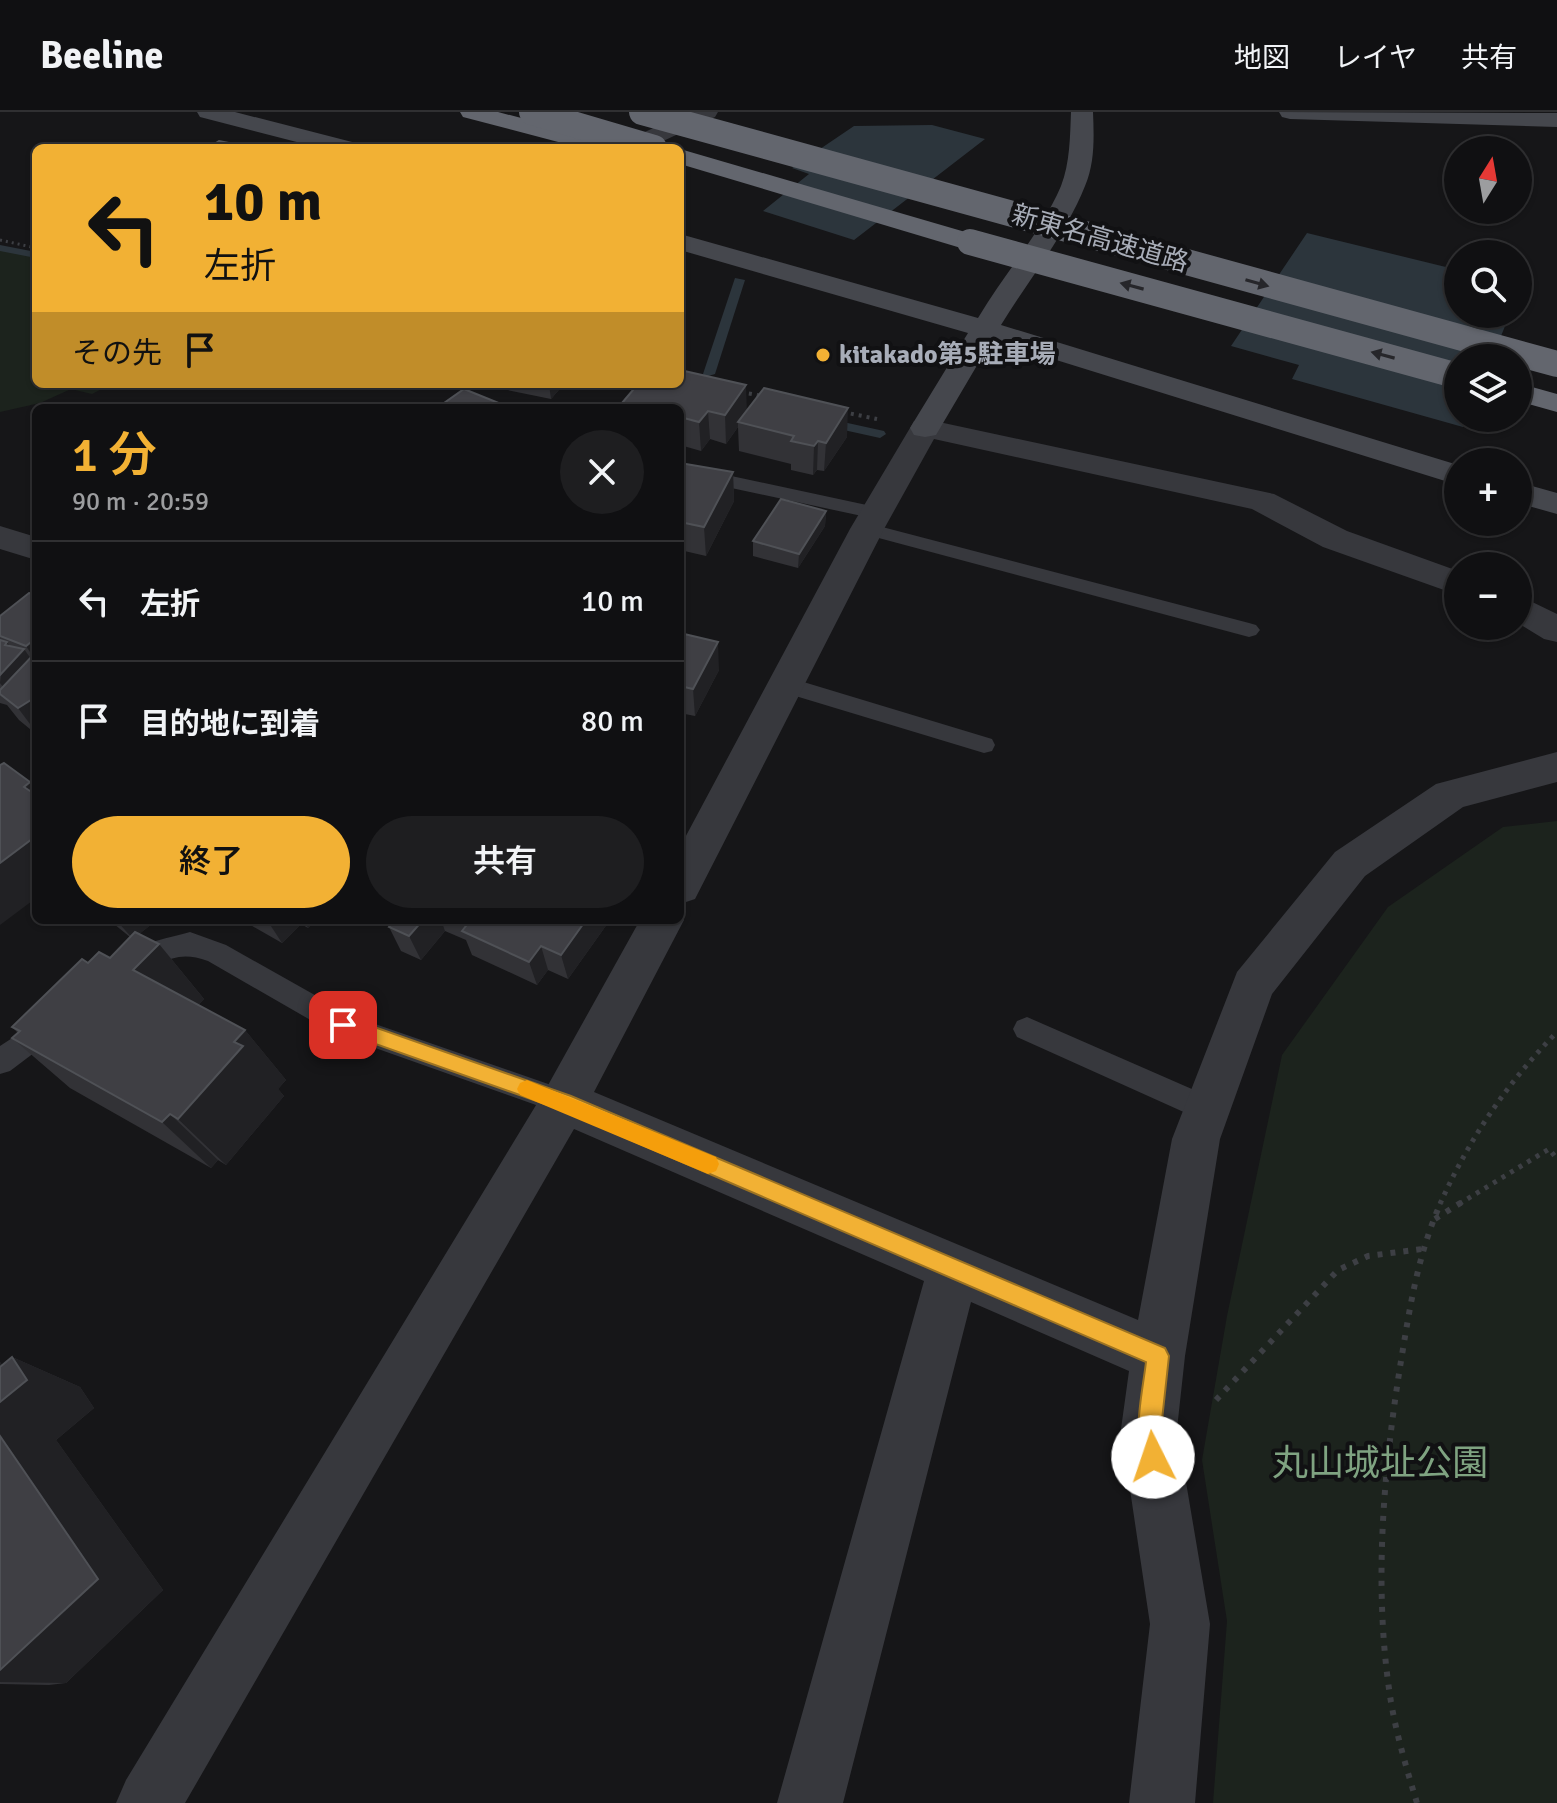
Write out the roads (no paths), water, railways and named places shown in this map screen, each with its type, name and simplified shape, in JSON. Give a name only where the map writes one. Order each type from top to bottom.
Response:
[{"type":"highway","points":[[471,112],[594,144]]},
{"type":"highway","points":[[532,112],[640,144]]},
{"type":"highway","name":"新東名高速道路","points":[[642,112],[1557,364]]},
{"type":"highway","points":[[695,112],[966,189],[1221,273]]},
{"type":"highway","name":"新東名高速道路","points":[[684,157],[970,242],[1444,372]]},
{"type":"highway","points":[[684,167],[970,242]]},
{"type":"highway","points":[[1532,396],[1557,403]]},
{"type":"street","points":[[208,112],[332,144]]},
{"type":"street","points":[[638,144],[707,112]]},
{"type":"street","points":[[684,873],[872,521],[985,329],[1055,221],[1074,184],[1082,148],[1082,112]]},
{"type":"street","points":[[1290,112],[1557,120]]},
{"type":"street","points":[[684,243],[985,329],[1140,376],[1264,419],[1444,471]]},
{"type":"street","points":[[925,428],[1262,501],[1335,539],[1444,579]]},
{"type":"street","points":[[1532,496],[1557,504]]},
{"type":"street","points":[[0,537],[32,548]]},
{"type":"street","points":[[1532,615],[1557,630]]},
{"type":"street","points":[[1162,1803],[1180,1624],[1149,1429],[1158,1356],[1196,1139],[1253,985],[1350,864],[1450,795],[1557,767]]},
{"type":"street","points":[[149,1803],[564,1102],[660,924]]},
{"type":"street","points":[[564,1102],[1158,1356]]},
{"type":"street","points":[[810,1803],[953,1269]]},
{"type":"lane","points":[[684,472],[872,521],[1249,630]]},
{"type":"lane","points":[[787,685],[984,745]]},
{"type":"lane","points":[[109,983],[146,956],[190,943],[217,953],[343,1025],[564,1102]]},
{"type":"lane","points":[[0,1062],[73,1009]]},
{"type":"lane","points":[[1027,1029],[1207,1109]]},
{"type":"waterway","points":[[0,248],[32,254]]},
{"type":"waterway","points":[[709,374],[739,280]]},
{"type":"waterway","points":[[825,422],[880,434]]},
{"type":"place","name":"kitakado第5駐車場","points":[[823,355]]},
{"type":"park label","name":"丸山城址公園","points":[[1380,1463]]}]
